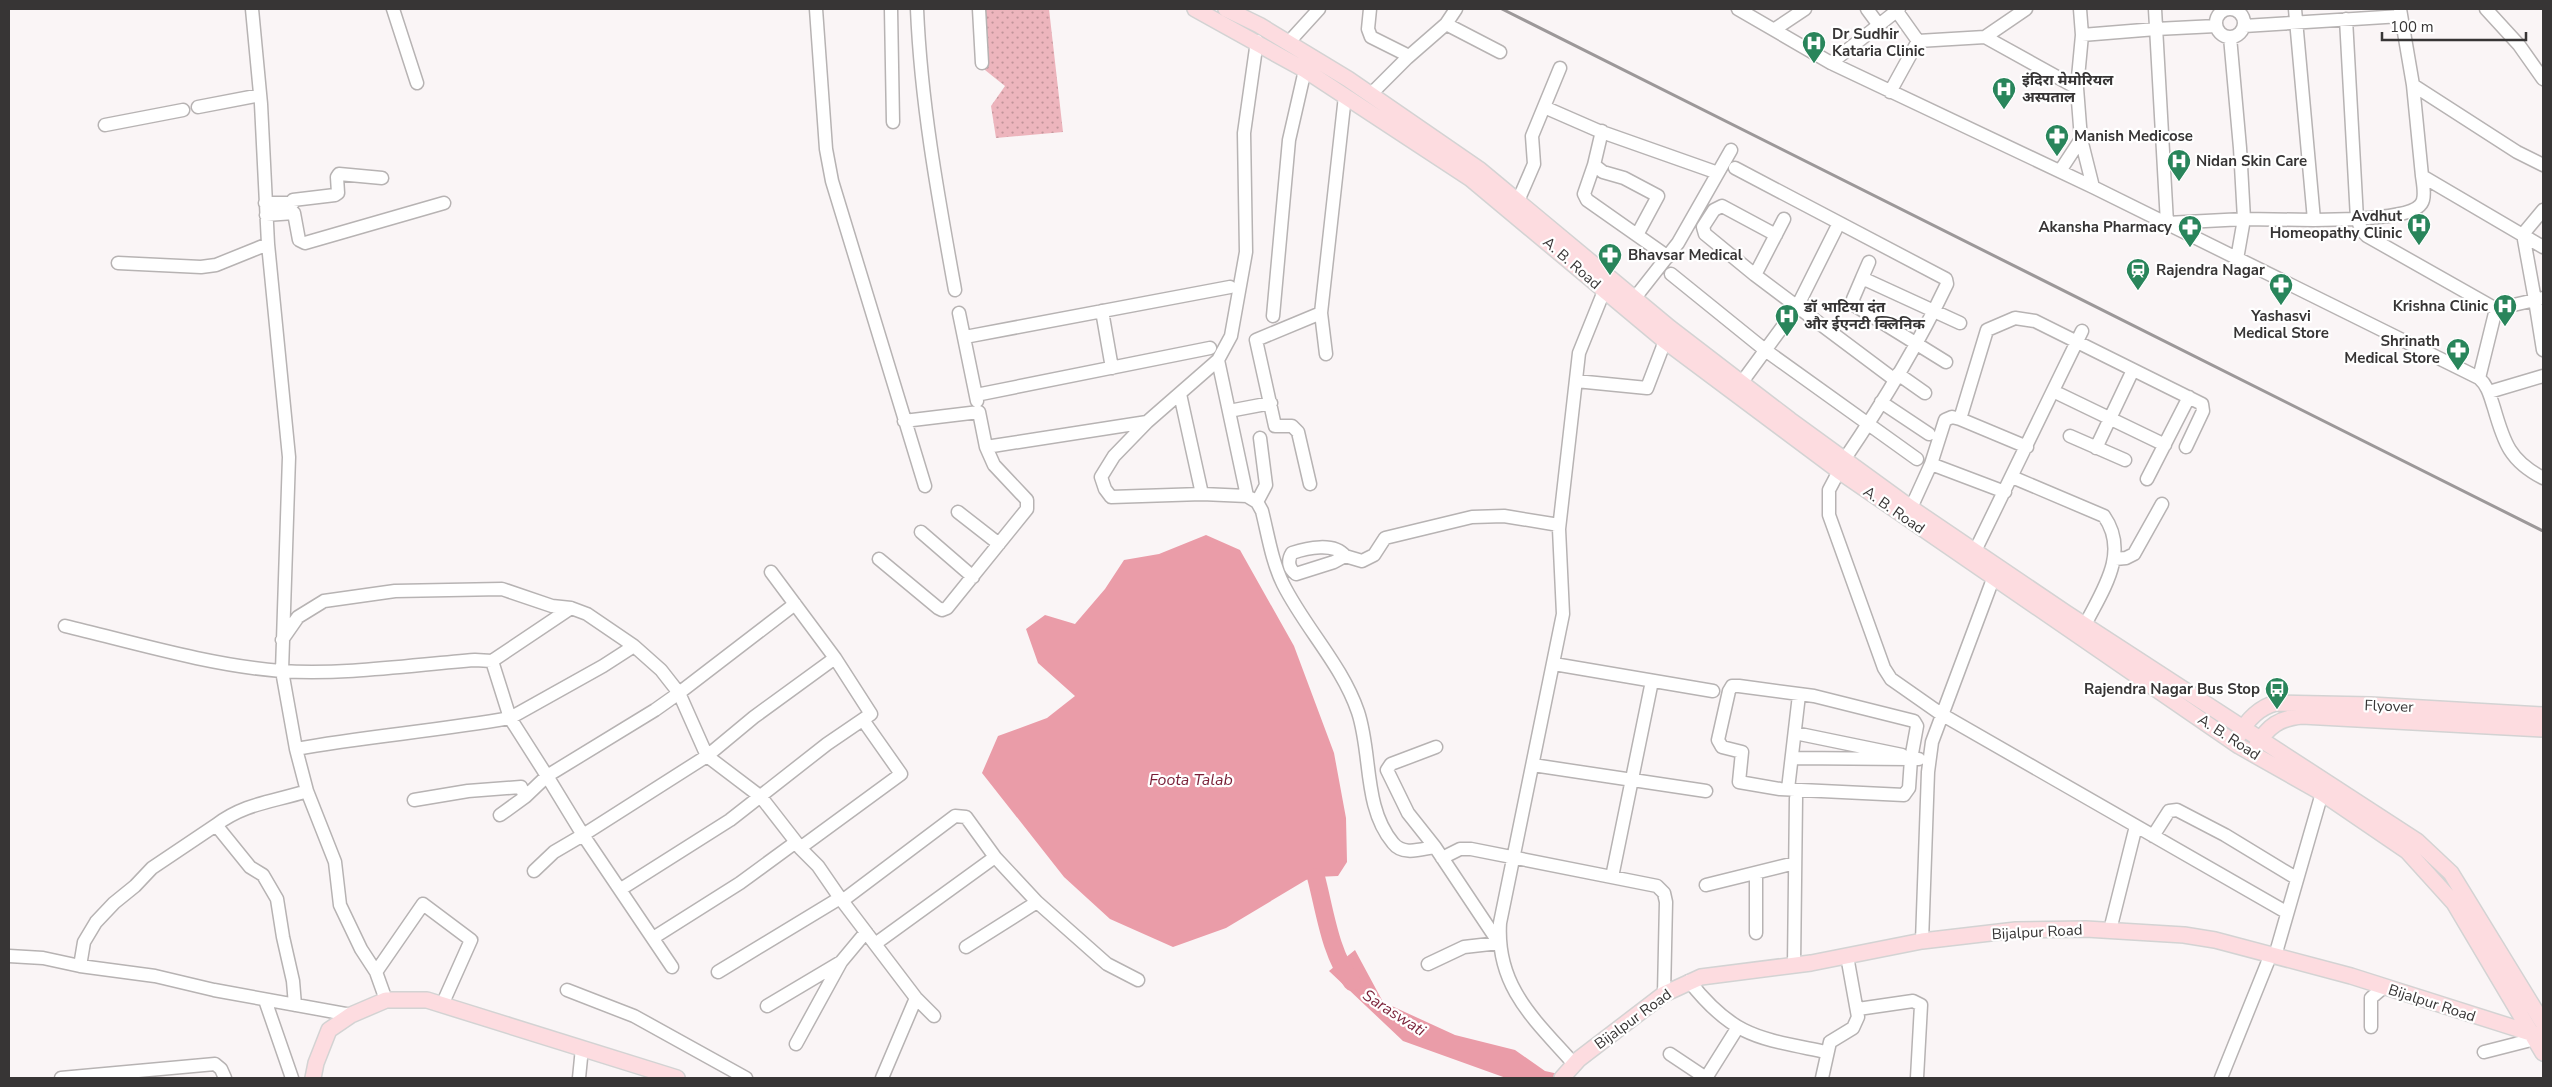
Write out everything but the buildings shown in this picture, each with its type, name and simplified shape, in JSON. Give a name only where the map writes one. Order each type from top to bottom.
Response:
[{"type":"main road","name":"A. B. Road","points":[[1194,9],[1305,70],[1471,179],[1665,340],[1841,465],[1994,579],[2234,743],[2322,793],[2407,851],[2429,872],[2454,903],[2537,1036],[2543,1053]]},
{"type":"main road","name":"A. B. Road","points":[[1226,9],[1370,94],[1480,170],[1634,298],[1742,382],[1841,465],[1911,508],[2085,625],[2417,841],[2451,873],[2543,1023]]},
{"type":"main road","name":"Flyover","points":[[2234,743],[2244,727],[2264,706],[2276,703],[2371,705],[2543,715]]},
{"type":"main road","name":"Flyover","points":[[2252,754],[2261,738],[2273,724],[2287,717],[2543,729]]},
{"type":"main road","name":"Bijalpur Road","points":[[1566,1072],[1664,994],[1701,977],[1794,965],[1922,942],[2016,930],[2110,930],[2184,935],[2215,940],[2384,987],[2537,1036]]},
{"type":"main road","points":[[312,1078],[329,1030],[351,1015],[386,1000],[427,1000],[677,1078]]},
{"type":"street","points":[[252,9],[260,95],[265,209],[289,456],[282,671],[296,748],[307,791],[335,862],[340,905],[361,949],[376,972],[386,1000]]},
{"type":"street","points":[[393,9],[417,82]]},
{"type":"street","points":[[816,9],[826,148],[832,182],[925,486]]},
{"type":"street","points":[[891,9],[893,122]]},
{"type":"street","points":[[918,9],[920,65],[933,165],[955,290]]},
{"type":"street","points":[[979,9],[982,63]]},
{"type":"street","points":[[1288,44],[1320,9]]},
{"type":"street","points":[[1370,9],[1368,29],[1371,37],[1409,56]]},
{"type":"street","points":[[1370,94],[1409,56],[1446,24],[1456,9]]},
{"type":"street","points":[[1738,9],[1831,63],[2093,187],[2479,378],[2489,392],[2502,436],[2513,456],[2528,470],[2543,478]]},
{"type":"street","points":[[1775,29],[1805,9]]},
{"type":"street","points":[[1867,9],[1878,24]]},
{"type":"street","points":[[1918,41],[1985,37],[2026,9]]},
{"type":"street","points":[[2080,9],[2082,36],[2077,88],[2081,139],[2093,187]]},
{"type":"street","points":[[2155,9],[2167,223]]},
{"type":"street","points":[[2229,9],[2242,15],[2244,26],[2240,32],[2230,37],[2221,35],[2216,26],[2220,13],[2229,9]]},
{"type":"street","points":[[2295,9],[2314,220]]},
{"type":"street","points":[[2486,9],[2520,45],[2543,79]]},
{"type":"street","points":[[1831,63],[1898,10],[1918,41]]},
{"type":"street","points":[[2167,223],[2244,219],[2357,219],[2410,212],[2419,208],[2423,200],[2413,85],[2401,12],[2346,19],[2244,26]]},
{"type":"street","points":[[2346,19],[2357,219],[2362,231],[2367,236],[2496,308],[2539,299]]},
{"type":"street","points":[[1446,24],[1500,52]]},
{"type":"street","points":[[2082,36],[2156,28],[2216,26]]},
{"type":"street","points":[[1985,37],[2077,88]]},
{"type":"street","points":[[2230,37],[2244,219],[2237,259]]},
{"type":"street","points":[[1890,92],[1918,41]]},
{"type":"street","points":[[1257,42],[1244,133],[1246,252],[1231,336],[1218,360],[1147,422],[1106,466],[1101,477],[1105,489],[1111,497],[1202,494],[1252,499],[1266,486],[1260,438]]},
{"type":"street","points":[[1518,201],[1534,164],[1531,140],[1560,68]]},
{"type":"street","points":[[1273,316],[1288,140],[1305,70]]},
{"type":"street","points":[[2413,85],[2517,152],[2543,165]]},
{"type":"street","points":[[198,107],[260,95]]},
{"type":"street","points":[[1326,354],[1321,313],[1345,96]]},
{"type":"street","points":[[1544,107],[1602,131],[1718,173]]},
{"type":"street","points":[[105,125],[183,110]]},
{"type":"street","points":[[1602,131],[1594,165],[1584,194],[1586,200],[1668,257]]},
{"type":"street","points":[[2060,171],[2081,139]]},
{"type":"street","points":[[1634,298],[1668,257],[1732,150]]},
{"type":"street","points":[[1594,165],[1603,172],[1624,178],[1658,196],[1637,235]]},
{"type":"street","points":[[1735,168],[1944,276],[1947,284],[1934,312],[1868,424],[1841,465],[1829,490],[1829,515],[1884,668],[1891,679],[1941,714],[2286,912]]},
{"type":"street","points":[[382,178],[339,174],[336,195],[293,200],[299,240],[305,243],[444,203]]},
{"type":"street","points":[[2422,176],[2543,247]]},
{"type":"street","points":[[1776,235],[1720,206],[1714,210],[1703,227],[1705,234],[1797,307],[1896,377],[1925,393]]},
{"type":"street","points":[[265,209],[293,208]]},
{"type":"street","points":[[2523,234],[2543,210]]},
{"type":"street","points":[[1755,275],[1784,219]]},
{"type":"street","points":[[1742,382],[1797,307],[1839,223]]},
{"type":"street","points":[[2523,234],[2539,299],[2543,350]]},
{"type":"street","points":[[118,263],[201,267],[216,265],[268,244]]},
{"type":"street","points":[[1869,262],[1853,299],[1854,305],[1914,344],[1946,362]]},
{"type":"street","points":[[1671,274],[1765,350],[1917,460]]},
{"type":"street","points":[[1862,278],[1960,323]]},
{"type":"street","points":[[965,337],[1230,287]]},
{"type":"street","points":[[1499,943],[1500,923],[1564,614],[1560,525],[1579,353],[1604,290]]},
{"type":"street","points":[[2479,378],[2496,308]]},
{"type":"street","points":[[1102,311],[1112,368]]},
{"type":"street","points":[[879,559],[942,610],[947,608],[1027,509],[1027,500],[994,465],[986,447],[959,313]]},
{"type":"street","points":[[1310,484],[1298,432],[1292,426],[1275,426],[1256,340],[1321,313]]},
{"type":"street","points":[[1960,419],[1987,330],[2015,318],[2023,318],[2035,321],[2202,404],[2204,408],[2186,447]]},
{"type":"street","points":[[1975,551],[2082,331]]},
{"type":"street","points":[[1576,380],[1647,388],[1665,340]]},
{"type":"street","points":[[976,395],[1210,348]]},
{"type":"street","points":[[1218,360],[1252,499],[1262,511],[1282,582],[1340,674],[1358,711],[1371,788],[1384,831],[1397,848],[1403,851],[1439,852],[1465,848],[1657,886],[1664,893],[1664,994]]},
{"type":"street","points":[[2096,448],[2133,370]]},
{"type":"street","points":[[2489,392],[2543,376]]},
{"type":"street","points":[[2053,391],[2165,444]]},
{"type":"street","points":[[1180,394],[1202,494]]},
{"type":"street","points":[[2148,479],[2189,397]]},
{"type":"street","points":[[1881,402],[1929,434]]},
{"type":"street","points":[[1229,411],[1271,403]]},
{"type":"street","points":[[904,421],[979,412]]},
{"type":"street","points":[[1911,508],[1931,464],[1945,420],[1952,417],[1960,419],[2027,447]]},
{"type":"street","points":[[986,447],[1147,422]]},
{"type":"street","points":[[2070,436],[2125,460]]},
{"type":"street","points":[[1931,464],[2005,492]]},
{"type":"street","points":[[2012,477],[2104,516],[2111,530],[2115,559],[2114,568],[2085,625]]},
{"type":"street","points":[[2115,559],[2126,558],[2134,554],[2162,504]]},
{"type":"street","points":[[958,512],[999,544]]},
{"type":"street","points":[[1345,556],[1362,561],[1368,559],[1385,538],[1472,516],[1504,516],[1560,525]]},
{"type":"street","points":[[921,532],[972,577]]},
{"type":"street","points":[[621,889],[730,820],[871,714],[835,658],[771,572]]},
{"type":"street","points":[[1922,942],[1921,759],[1917,726],[1914,721],[1814,696],[1732,686],[1729,691],[1718,740],[1722,747],[1742,752],[1739,782],[1792,794],[1904,795],[1909,788],[1921,759],[1932,742],[1941,714],[1994,579]]},
{"type":"street","points":[[282,640],[298,617],[324,600],[395,591],[502,589],[552,606],[571,608],[587,614],[634,646],[661,670],[679,693],[706,756],[761,797],[798,845],[818,866],[916,998],[934,1016]]},
{"type":"street","points":[[500,815],[524,798],[547,776],[679,693],[795,604]]},
{"type":"street","points":[[65,626],[219,664],[282,671],[321,672],[475,660],[492,661],[571,608]]},
{"type":"street","points":[[296,748],[363,737],[463,727],[510,718],[603,666],[634,646]]},
{"type":"street","points":[[534,871],[554,852],[706,756],[754,717],[835,658]]},
{"type":"street","points":[[492,661],[510,718],[583,835],[672,967]]},
{"type":"street","points":[[1554,664],[1713,692]]},
{"type":"street","points":[[1612,877],[1652,681]]},
{"type":"street","points":[[1794,965],[1795,863],[1792,758],[1799,695]]},
{"type":"street","points":[[653,938],[798,845],[901,774],[863,720]]},
{"type":"street","points":[[1795,733],[1921,759]]},
{"type":"street","points":[[1436,747],[1391,764],[1387,770],[1408,813],[1439,852],[1499,943],[1512,989],[1566,1072]]},
{"type":"street","points":[[1792,758],[1921,759]]},
{"type":"street","points":[[1533,765],[1706,791]]},
{"type":"street","points":[[414,800],[468,791],[521,787],[524,798]]},
{"type":"street","points":[[80,966],[84,942],[96,922],[152,868],[239,810],[307,791]]},
{"type":"street","points":[[2221,1078],[2273,955],[2322,793]]},
{"type":"street","points":[[2153,836],[2169,811],[2177,810],[2225,835],[2296,878]]},
{"type":"street","points":[[718,972],[841,899],[956,816],[966,817],[995,858],[1037,902],[1107,964],[1138,980]]},
{"type":"street","points":[[216,825],[250,867],[263,875],[277,899],[283,938],[293,981],[295,1005]]},
{"type":"street","points":[[2110,930],[2136,826]]},
{"type":"street","points":[[875,944],[995,858]]},
{"type":"street","points":[[1706,885],[1795,863]]},
{"type":"street","points":[[1756,873],[1756,933]]},
{"type":"street","points":[[966,947],[1037,902]]},
{"type":"street","points":[[376,972],[422,904],[471,940],[442,1005]]},
{"type":"street","points":[[796,1044],[841,962],[866,932]]},
{"type":"street","points":[[1428,964],[1464,947],[1499,943]]},
{"type":"street","points":[[9,956],[43,958],[80,966],[155,976],[265,1000],[351,1015]]},
{"type":"street","points":[[1822,1078],[1826,1052],[1834,1038],[1856,1024],[1858,1009],[1847,956]]},
{"type":"street","points":[[768,1006],[841,962]]},
{"type":"street","points":[[1689,981],[1713,1010],[1755,1037],[1826,1052]]},
{"type":"street","points":[[2370,1027],[2371,998],[2384,987]]},
{"type":"street","points":[[567,990],[634,1016],[746,1078]]},
{"type":"street","points":[[882,1078],[916,998]]},
{"type":"street","points":[[265,1000],[292,1078]]},
{"type":"street","points":[[1858,1009],[1913,1001],[1921,1005],[1917,1078]]},
{"type":"street","points":[[1670,1054],[1706,1078],[1738,1027]]},
{"type":"street","points":[[2484,1052],[2537,1036]]},
{"type":"street","points":[[578,1078],[582,1048]]},
{"type":"street","points":[[61,1078],[215,1064],[221,1069],[225,1078]]},
{"type":"shaded area","points":[[980,9],[1049,9],[1063,132],[996,138],[991,106],[1005,86],[985,70]]},
{"type":"water","name":"Foota Talab","points":[[1206,535],[1240,550],[1294,646],[1334,753],[1346,818],[1347,862],[1338,876],[1316,877],[1306,880],[1226,928],[1173,947],[1110,919],[1064,877],[982,773],[998,736],[1047,718],[1075,696],[1038,663],[1026,629],[1045,615],[1075,624],[1105,589],[1124,560],[1159,554]]},
{"type":"water","points":[[1355,950],[1383,1002],[1455,1035],[1515,1050],[1545,1071],[1577,1078],[1506,1078],[1403,1041],[1329,971]]},
{"type":"waterway","name":"Saraswati","points":[[1316,877],[1333,945],[1338,959],[1352,982]]},
{"type":"railway","points":[[1502,9],[2543,531]]},
{"type":"place","name":"Dr Sudhir Kataria Clinic","points":[[1814,64]]},
{"type":"place","name":"इंदिरा मेमोरियल अस्पताल","points":[[2004,110]]},
{"type":"place","name":"Manish Medicose","points":[[2057,157]]},
{"type":"place","name":"Nidan Skin Care","points":[[2179,182]]},
{"type":"place","name":"Avdhut Homeopathy Clinic","points":[[2419,246]]},
{"type":"place","name":"Akansha Pharmacy","points":[[2190,248]]},
{"type":"place","name":"Bhavsar Medical","points":[[1610,276]]},
{"type":"place","name":"Rajendra Nagar","points":[[2138,291]]},
{"type":"place","name":"Yashasvi Medical Store","points":[[2281,306]]},
{"type":"place","name":"Krishna Clinic","points":[[2505,327]]},
{"type":"place","name":"डॉ भाटिया दंत और ईएनटी क्लिनिक","points":[[1787,337]]},
{"type":"place","name":"Shrinath Medical Store","points":[[2458,371]]},
{"type":"place","name":"Rajendra Nagar Bus Stop","points":[[2277,710]]}]
